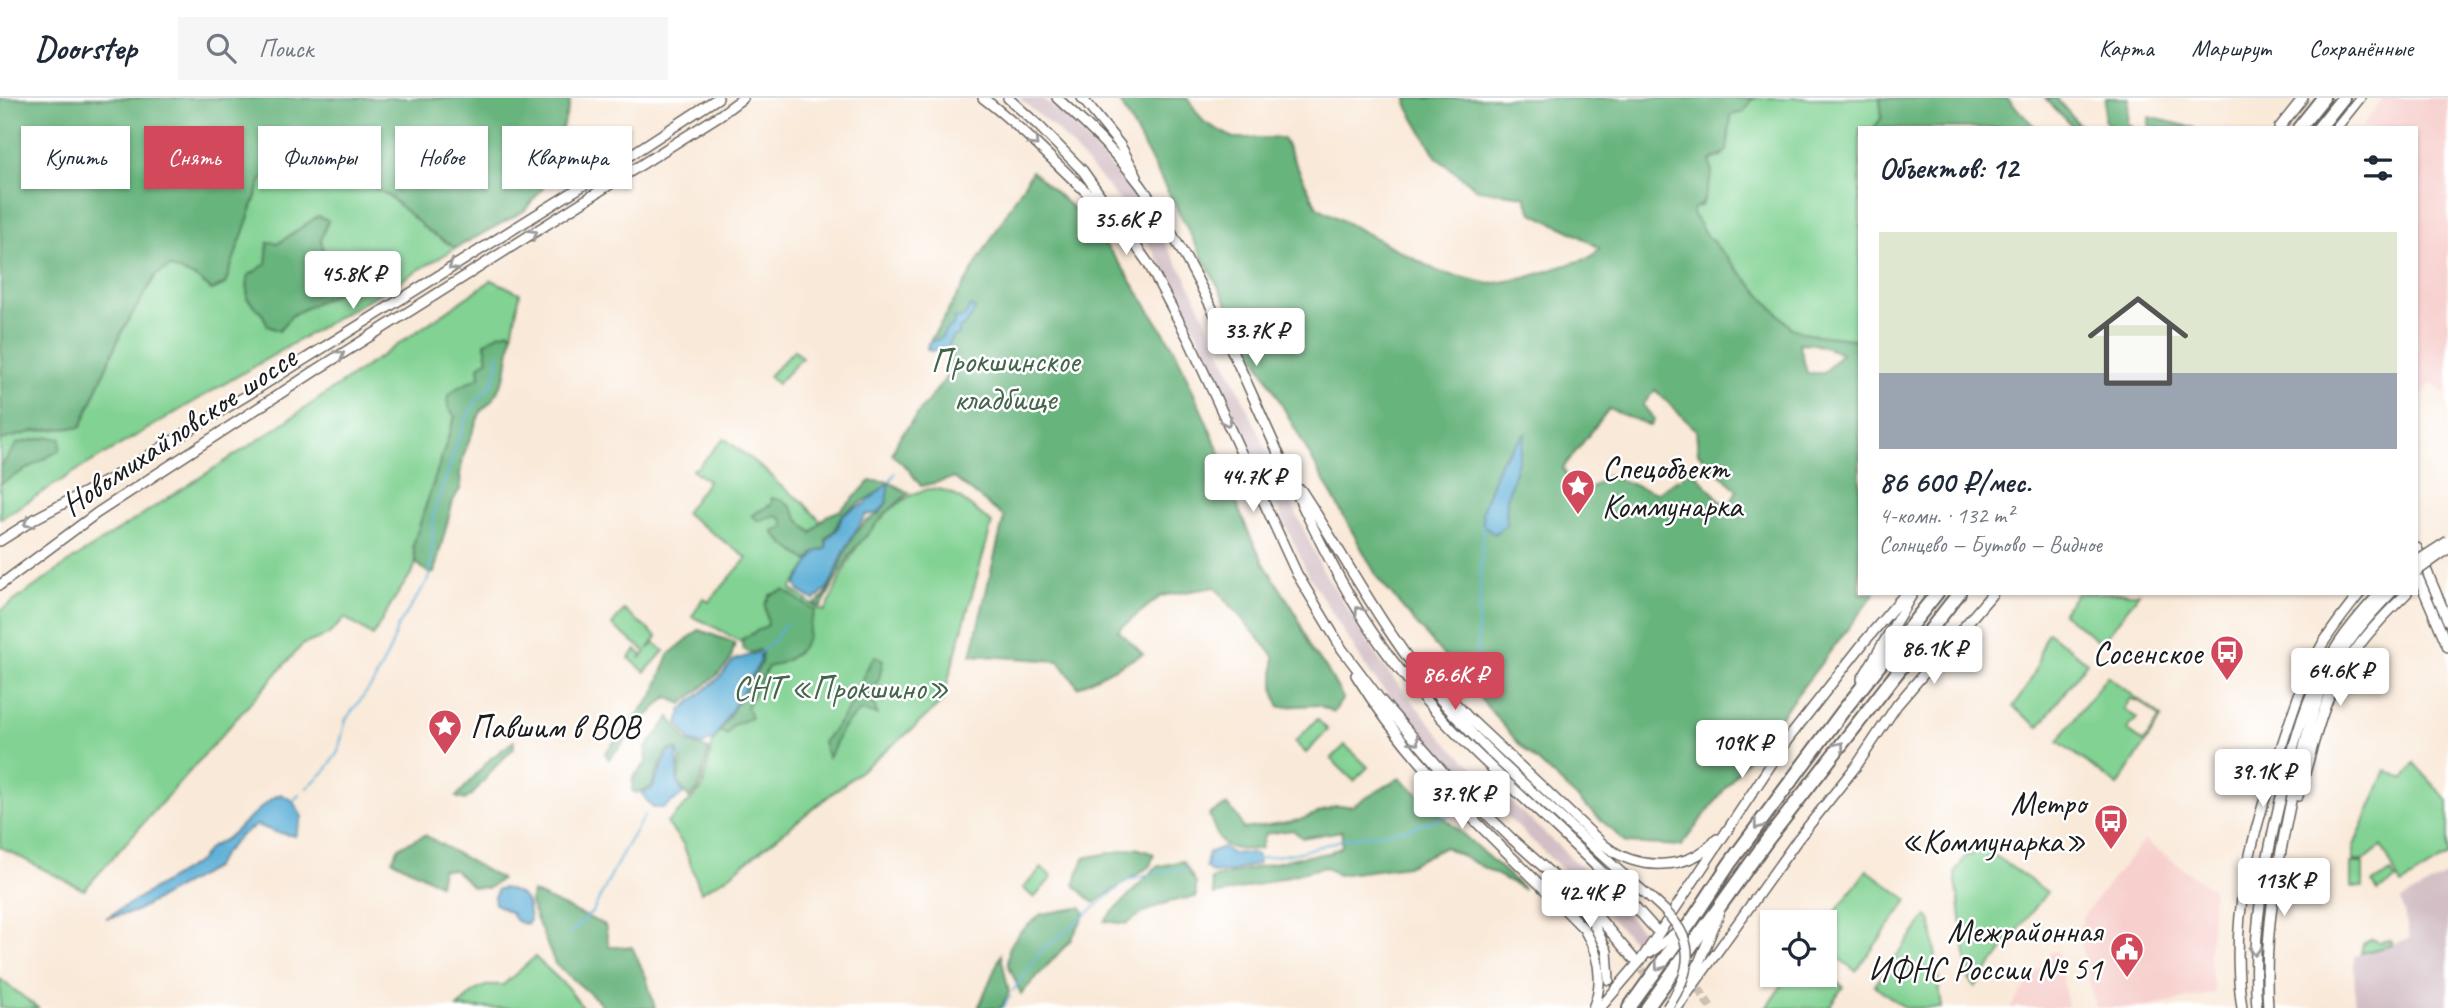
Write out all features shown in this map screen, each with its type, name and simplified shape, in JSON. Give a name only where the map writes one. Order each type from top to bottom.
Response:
[{"type":"highway","points":[[2301,126],[2323,98]]},
{"type":"highway","points":[[2321,126],[2343,98]]},
{"type":"highway","points":[[1629,1008],[1730,863],[1843,711],[1935,595]]},
{"type":"highway","points":[[1647,1008],[1726,896],[1957,595]]},
{"type":"main road","name":"Новомихайловское шоссе","points":[[0,541],[38,517],[110,479],[272,380],[718,98]]},
{"type":"main road","name":"Новомихайловское шоссе","points":[[0,585],[97,513],[318,369],[720,116],[743,98]]},
{"type":"main road","points":[[983,98],[1029,136],[1071,179],[1119,221]]},
{"type":"main road","points":[[1008,98],[1083,171],[1156,277],[1189,340],[1297,574],[1373,703],[1414,757],[1470,818],[1584,929],[1599,965],[1599,989],[1593,1008]]},
{"type":"main road","points":[[1057,98],[1101,141],[1146,192]]},
{"type":"main road","points":[[1082,98],[1120,145],[1208,300],[1316,536],[1338,577],[1388,656],[1441,720],[1495,774],[1601,871],[1655,929]]},
{"type":"main road","points":[[2281,126],[2303,98]]},
{"type":"main road","points":[[2338,126],[2360,98]]},
{"type":"main road","points":[[1287,468],[1355,578],[1439,698],[1487,747],[1676,922],[1684,936],[1688,963],[1684,980],[1667,1008]]},
{"type":"main road","points":[[2418,560],[2448,541]]},
{"type":"main road","points":[[2418,577],[2448,549]]},
{"type":"main road","points":[[2418,550],[2448,621]]},
{"type":"main road","points":[[2418,578],[2428,575]]},
{"type":"main road","points":[[2418,580],[2448,648]]},
{"type":"main road","points":[[1600,1008],[1690,890],[1738,812],[1788,739],[1904,595]]},
{"type":"main road","points":[[1843,711],[1912,595]]},
{"type":"main road","points":[[1677,1008],[1798,839],[1857,765],[1898,705],[1991,595]]},
{"type":"main road","points":[[2242,1008],[2239,974],[2240,917],[2254,831],[2312,665],[2338,621],[2358,595]]},
{"type":"main road","points":[[2257,1008],[2254,961],[2258,905],[2287,771],[2308,701],[2320,674],[2379,595]]},
{"type":"main road","points":[[2269,1008],[2267,969],[2270,916],[2286,827],[2312,719],[2329,675],[2351,633],[2389,595]]},
{"type":"main road","points":[[2286,827],[2334,686],[2360,642],[2405,595]]},
{"type":"main road","points":[[1402,647],[1469,718],[1604,845],[1619,855],[1652,864],[1683,861],[1712,844],[1738,812]]},
{"type":"main road","points":[[1342,649],[1379,698],[1445,774],[1592,910],[1637,959]]},
{"type":"main road","points":[[1563,886],[1599,933],[1607,951],[1609,980]]},
{"type":"main road","points":[[1684,999],[1726,896]]},
{"type":"main road","points":[[1637,959],[1693,919]]},
{"type":"shaded area","points":[[1019,98],[1041,98],[1071,121],[1132,192],[1186,277],[1322,569],[1384,667],[1447,743],[1581,867],[1644,933],[1635,943],[1571,877],[1438,752],[1371,675],[1309,576],[1175,285],[1122,203],[1061,134]]},
{"type":"shaded area","points":[[2384,98],[2448,98],[2448,390],[2445,393],[2432,383],[2418,401],[2418,126],[2363,126]]},
{"type":"shaded area","points":[[2144,840],[2213,890],[2209,959],[2215,993],[2143,1008],[2095,1008],[2079,933],[2083,916]]},
{"type":"shaded area","points":[[2448,874],[2448,1008],[2321,1008],[2355,1002],[2354,956],[2410,938],[2401,900]]},
{"type":"shaded area","points":[[2058,951],[2068,1008],[2010,1008],[2051,952]]},
{"type":"green space","points":[[0,98],[570,98],[563,126],[502,126],[502,189],[542,189],[524,211],[456,248],[427,230],[388,195],[376,189],[381,189],[381,126],[258,126],[258,189],[225,284],[212,290],[197,278],[170,267],[156,275],[121,333],[81,427],[35,431],[1,440]]},
{"type":"green space","points":[[1118,98],[1187,98],[1204,122],[1233,138],[1283,138],[1317,207],[1439,272],[1490,284],[1525,278],[1592,257],[1599,248],[1532,213],[1525,196],[1478,190],[1437,158],[1408,108],[1407,98],[1753,98],[1743,112],[1731,115],[1727,151],[1710,161],[1712,173],[1703,203],[1692,212],[1703,231],[1791,328],[1808,334],[1858,340],[1858,595],[1873,595],[1681,846],[1626,843],[1520,745],[1379,580],[1262,369]],"holes":[[[1799,343],[1814,344],[1842,353],[1824,373],[1807,373]],[[1655,390],[1696,430],[1698,453],[1737,490],[1728,509],[1692,470],[1657,493],[1607,476],[1577,498],[1563,468],[1609,409],[1651,426],[1654,419],[1643,405]]]},
{"type":"green space","points":[[1753,98],[1880,98],[1882,114],[1876,126],[1858,126],[1858,340],[1807,334],[1791,328],[1703,231],[1692,212],[1692,209],[1701,206],[1712,173],[1710,161],[1723,155],[1728,144],[1731,114],[1739,113]]},
{"type":"green space","points":[[1880,98],[2007,98],[2034,126],[1875,126],[1882,117]]},
{"type":"green space","points":[[2045,98],[2056,98],[2080,126],[2072,126]]},
{"type":"green space","points":[[2106,98],[2129,98],[2127,123],[2131,126],[2109,126],[2104,120]]},
{"type":"green space","points":[[2149,117],[2187,126],[2149,126]]},
{"type":"green space","name":"Прокшинское кладбище","points":[[1032,171],[1088,222],[1121,265],[1175,350],[1227,469],[1232,492],[1250,536],[1294,610],[1313,653],[1325,666],[1343,698],[1334,712],[1318,705],[1279,707],[1274,690],[1274,656],[1215,587],[1161,596],[1118,630],[1143,654],[1078,687],[1059,661],[971,655],[1004,517],[954,478],[921,486],[892,454],[899,438],[945,379],[951,356],[930,341]]},
{"type":"green space","points":[[258,189],[376,189],[388,195],[427,230],[456,248],[81,468],[0,519],[0,484],[59,450],[19,443],[0,468],[0,440],[35,431],[81,427],[121,333],[156,275],[170,267],[197,278],[212,290],[225,284]],"holes":[[[318,216],[328,221],[321,239],[325,277],[314,280],[305,289],[315,294],[335,293],[292,315],[279,331],[268,326],[263,315],[247,298],[248,276],[266,264],[279,243]]]},
{"type":"green space","points":[[318,216],[328,220],[321,239],[323,250],[331,256],[331,267],[325,277],[314,281],[306,289],[315,294],[333,283],[336,293],[292,315],[279,331],[268,326],[263,315],[247,298],[248,276],[266,264],[268,242],[279,243]]},
{"type":"green space","points":[[492,280],[520,293],[512,336],[510,331],[485,343],[488,360],[481,377],[457,388],[447,401],[455,416],[413,545],[416,563],[373,636],[345,618],[328,635],[302,645],[84,890],[0,847],[0,611],[75,558],[269,433]]},
{"type":"green space","points":[[510,331],[512,336],[506,374],[493,400],[481,411],[464,454],[460,474],[461,487],[453,501],[434,573],[430,574],[416,563],[413,545],[455,417],[448,407],[448,396],[457,388],[480,377],[479,366],[488,359],[485,343]]},
{"type":"green space","points":[[794,350],[802,358],[777,384],[769,376]]},
{"type":"green space","points":[[50,437],[61,439],[60,450],[0,484],[0,468],[18,443]]},
{"type":"green space","name":"СНТ «Прокшино»","points":[[724,438],[803,502],[830,532],[791,589],[818,609],[825,611],[849,561],[866,534],[888,512],[918,492],[928,489],[945,491],[992,523],[942,702],[909,732],[726,878],[701,892],[683,844],[667,823],[702,789],[713,742],[768,657],[692,617],[703,598],[709,602],[747,558],[685,513],[708,481],[692,470],[699,466]]},
{"type":"green space","points":[[870,481],[887,481],[909,493],[887,512],[850,554],[821,607],[814,605],[825,596],[853,536],[865,522],[880,513],[887,502],[879,492],[842,514],[835,530],[826,538],[826,549],[815,552],[808,561],[785,545],[773,532],[785,527],[782,519],[776,516],[757,521],[752,515],[772,504],[771,498],[782,500],[812,533],[826,516],[839,511]]},
{"type":"green space","points":[[784,590],[815,611],[807,638],[791,657],[768,667],[747,706],[751,718],[733,725],[727,735],[720,731],[761,664],[762,652],[759,650],[750,653],[743,649],[742,639],[768,625],[765,605],[770,595]]},
{"type":"green space","points":[[2076,595],[2138,595],[2102,643],[2062,613]]},
{"type":"green space","points":[[624,610],[657,637],[648,649],[655,643],[664,651],[645,672],[629,658],[636,650],[642,655],[640,659],[646,652],[612,625]]},
{"type":"green space","points":[[699,630],[735,643],[730,661],[682,704],[667,697],[609,759],[605,753],[653,696],[669,654]]},
{"type":"green space","points":[[2048,632],[2087,662],[2039,727],[2013,707],[2032,677]]},
{"type":"green space","points":[[875,656],[883,660],[879,679],[868,699],[874,703],[877,715],[861,711],[854,716],[842,729],[828,757],[823,742],[850,707]]},
{"type":"green space","points":[[2107,676],[2162,717],[2118,786],[2058,741]],"holes":[[[2130,699],[2139,701],[2160,717],[2144,742],[2127,730],[2137,718],[2124,709]]]},
{"type":"green space","points":[[670,717],[687,742],[709,750],[699,789],[689,798],[678,782],[681,760],[677,749],[667,751],[651,787],[636,793],[632,791],[633,778],[647,762],[646,748]]},
{"type":"green space","points":[[1317,719],[1328,730],[1306,753],[1295,742]]},
{"type":"green space","points":[[514,741],[514,748],[473,794],[465,800],[456,797],[490,759]]},
{"type":"green space","points":[[1345,745],[1368,767],[1354,781],[1331,759]]},
{"type":"green space","points":[[2414,763],[2448,801],[2448,856],[2401,885],[2382,846],[2363,861],[2353,861],[2353,848],[2386,770],[2404,779]]},
{"type":"green space","points":[[1400,778],[1524,889],[1445,847],[1407,866],[1338,875],[1325,867],[1214,895],[1211,879],[1294,858],[1329,853],[1342,846],[1342,831],[1302,838],[1293,830],[1265,834],[1260,849],[1238,849],[1221,841],[1209,814],[1227,805],[1238,817],[1243,829],[1300,820],[1335,806],[1352,806]]},
{"type":"green space","points":[[425,835],[501,879],[489,888],[473,887],[455,870],[442,869],[439,884],[392,860],[399,847]]},
{"type":"green space","points":[[1980,845],[2047,892],[1975,987],[1969,978],[1955,873],[1966,856],[1972,855]]},
{"type":"green space","points":[[1136,848],[1154,854],[1150,866],[1094,903],[1074,885],[1084,858]]},
{"type":"green space","points":[[1183,861],[1196,883],[1196,897],[1159,906],[1126,924],[1104,921],[1156,867]]},
{"type":"green space","points":[[2351,863],[2363,863],[2363,887],[2351,887]]},
{"type":"green space","points":[[1042,868],[1052,877],[1034,898],[1023,888]]},
{"type":"green space","points":[[1867,870],[1908,900],[1856,971],[1837,957],[1837,910]]},
{"type":"green space","points":[[2391,872],[2396,880],[2378,891],[2373,883]]},
{"type":"green space","points":[[532,892],[605,925],[609,947],[632,947],[646,977],[655,1008],[602,1008],[601,1003],[555,964],[530,903]]},
{"type":"green space","points":[[1082,907],[1085,914],[1071,940],[1021,994],[1008,964],[1009,947],[1020,932],[1041,914]]},
{"type":"green space","points":[[1927,916],[1931,919],[1942,1008],[1905,1008],[1874,985]]},
{"type":"green space","points":[[2372,939],[2380,942],[2390,940],[2392,945],[2361,953],[2363,944]]},
{"type":"green space","points":[[1001,955],[1009,992],[1001,1008],[978,1008]]},
{"type":"green space","points":[[535,957],[566,986],[583,1008],[457,1008],[482,987],[503,985]]},
{"type":"green space","points":[[0,979],[38,1008],[0,1008]]},
{"type":"green space","points":[[1837,982],[1843,987],[1828,1008],[1766,1008],[1781,987],[1837,987]]},
{"type":"water","points":[[970,306],[975,308],[973,315],[959,329],[959,335],[952,337],[948,347],[927,350],[928,343],[941,338],[946,330],[953,326],[954,319],[964,317]]},
{"type":"water","points":[[1526,433],[1507,498],[1506,525],[1494,534],[1483,525],[1482,511],[1501,460]]},
{"type":"water","points":[[889,482],[886,503],[878,513],[866,515],[825,591],[814,600],[799,591],[796,584],[816,552],[826,549],[827,539],[837,530],[843,514],[865,504]]},
{"type":"water","points":[[760,652],[760,662],[715,738],[703,745],[691,742],[678,724],[681,710],[720,677],[734,660]]},
{"type":"water","points":[[676,750],[677,778],[684,794],[663,808],[653,808],[641,793],[652,789],[669,752]]},
{"type":"water","points":[[281,794],[293,801],[302,817],[295,836],[257,825],[241,835],[214,868],[134,912],[106,918],[199,861],[209,848],[226,839],[272,798]]},
{"type":"water","points":[[1223,847],[1231,853],[1256,854],[1259,863],[1230,872],[1212,873],[1206,867],[1208,853]]},
{"type":"water","points":[[504,888],[524,898],[529,912],[528,923],[517,921],[512,913],[495,904],[494,897],[498,889]]},
{"type":"waterway","points":[[307,788],[326,770],[338,752],[346,719],[374,682],[397,628],[428,580],[434,510],[466,419],[477,400],[490,387],[496,374],[499,351]]},
{"type":"waterway","points":[[890,481],[895,473]]},
{"type":"waterway","points":[[1475,691],[1483,525]]},
{"type":"waterway","points":[[759,653],[774,641],[786,623]]},
{"type":"waterway","points":[[678,757],[686,752]]},
{"type":"waterway","points":[[293,801],[300,794]]},
{"type":"waterway","points":[[1256,859],[1296,853],[1345,839],[1411,828],[1453,814]]},
{"type":"waterway","points":[[569,934],[593,911],[645,815]]},
{"type":"waterway","points":[[1013,991],[1039,953],[1127,881],[1163,871],[1187,870]]},
{"type":"waterway","points":[[1003,1008],[1010,996]]},
{"type":"tunnel","points":[[1634,959],[1671,1008]]},
{"type":"tunnel","points":[[1691,977],[1711,1008]]},
{"type":"place","name":"Спецобъект Коммунарка","points":[[1578,516]]},
{"type":"place","name":"Сосенское","points":[[2227,682]]},
{"type":"place","name":"Павшим в ВОВ","points":[[445,756]]},
{"type":"place","name":"Метро «Коммунарка»","points":[[2111,851]]},
{"type":"place","name":"Межрайонная ИФНС России № 51","points":[[2127,979]]}]
